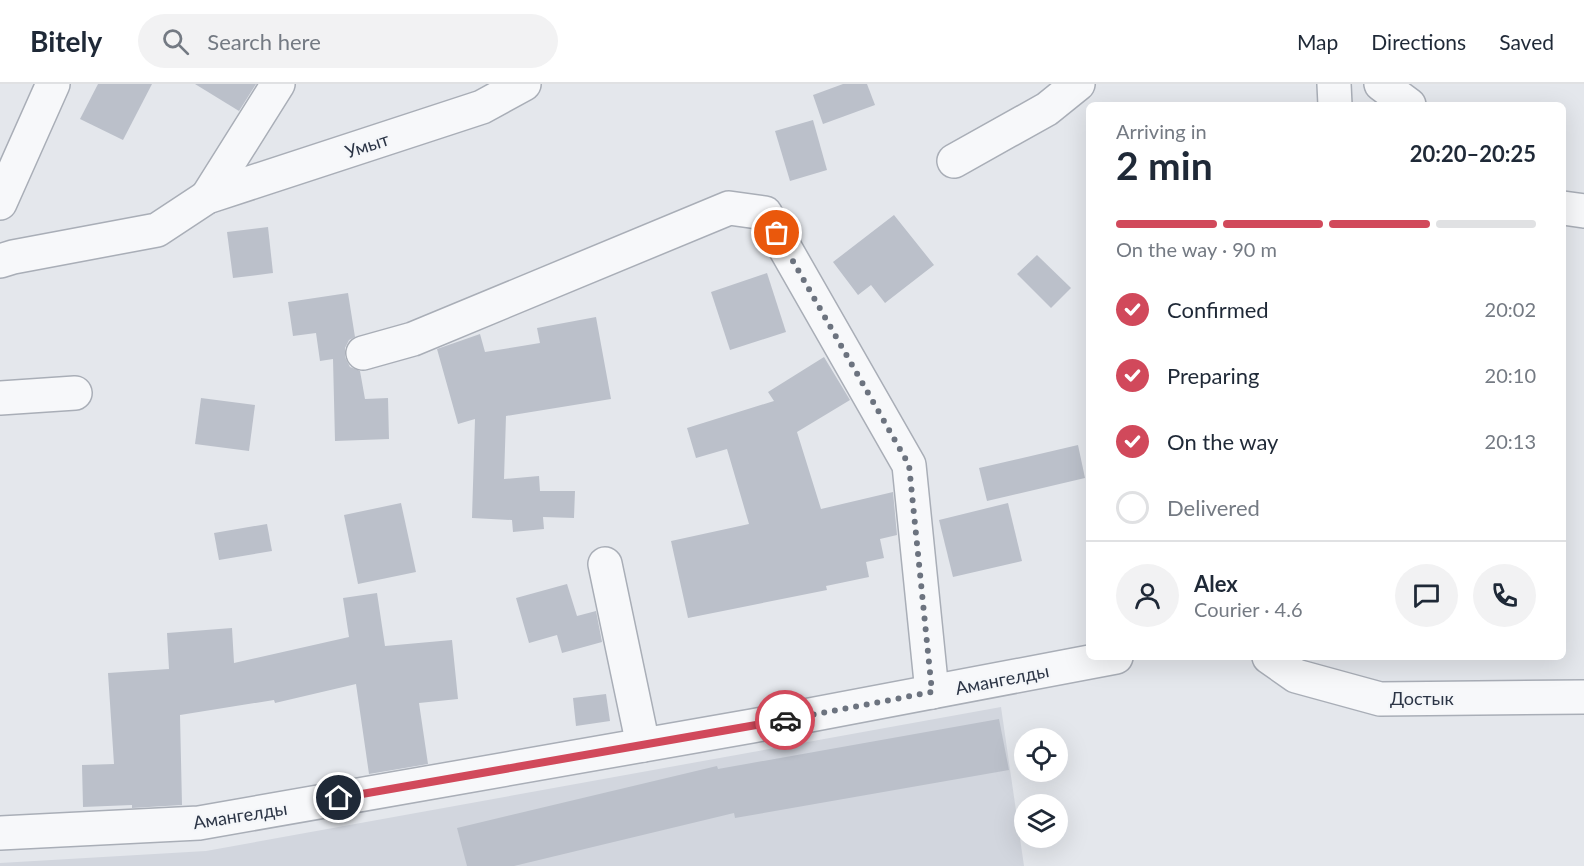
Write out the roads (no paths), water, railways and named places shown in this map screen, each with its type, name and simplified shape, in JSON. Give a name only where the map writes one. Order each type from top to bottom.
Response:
[{"type":"street","points":[[0,203],[53,84]]},
{"type":"street","name":"Умыт","points":[[207,197],[278,84]]},
{"type":"street","name":"Умыт","points":[[0,261],[157,230],[207,197],[482,107],[524,84]]},
{"type":"street","points":[[954,161],[1047,109],[1078,84]]},
{"type":"street","points":[[1334,84],[1335,102]]},
{"type":"street","points":[[1381,84],[1405,102]]},
{"type":"street","points":[[363,353],[413,339],[729,208],[765,213],[909,465],[932,692]]},
{"type":"street","points":[[1566,208],[1584,211]]},
{"type":"street","points":[[0,398],[75,393]]},
{"type":"street","points":[[605,564],[643,745]]},
{"type":"street","name":"Амангелды","points":[[0,833],[199,823],[643,745],[1100,660]]},
{"type":"street","name":"Достык","points":[[1273,660],[1296,676],[1380,699],[1584,697]]}]
